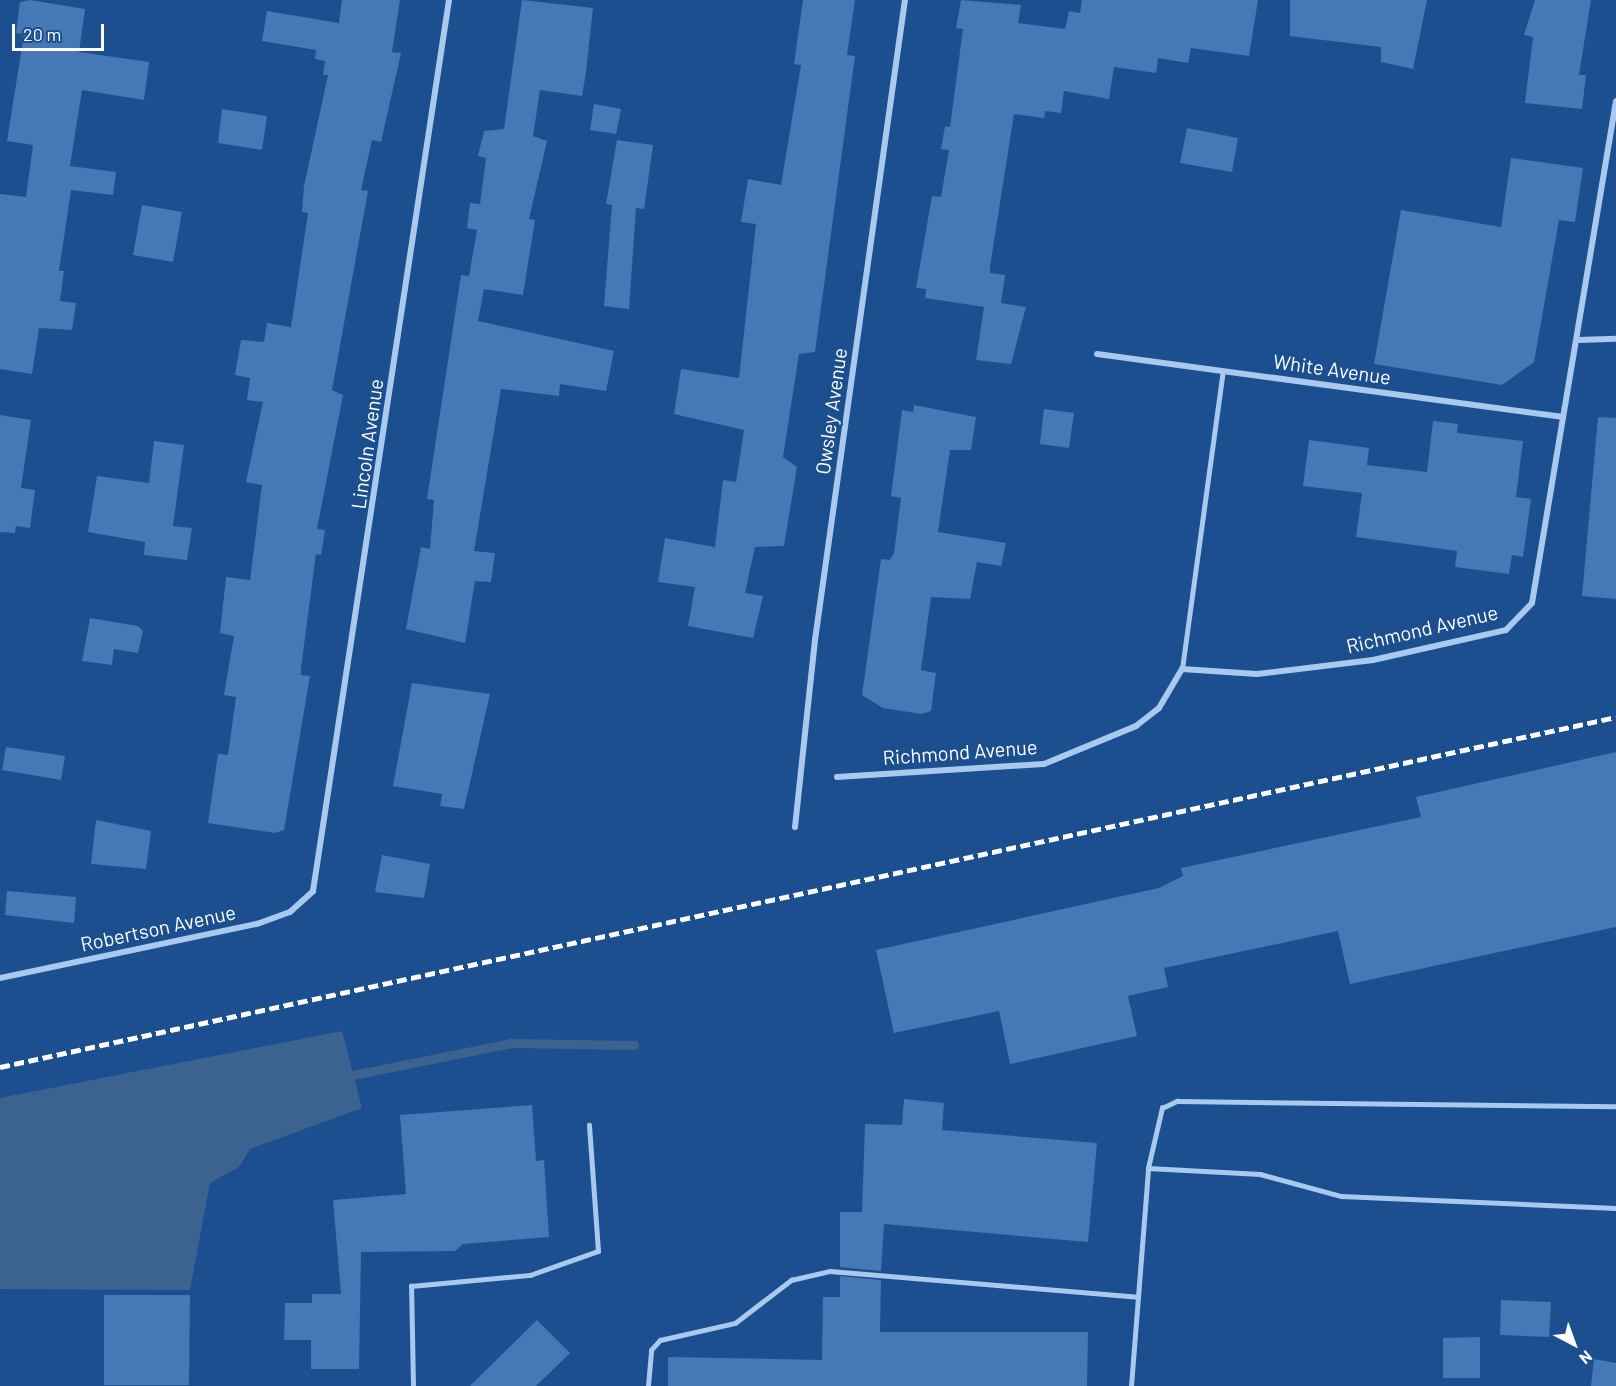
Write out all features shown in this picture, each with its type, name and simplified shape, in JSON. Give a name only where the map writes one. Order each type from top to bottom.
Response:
[{"type":"street","name":"Lincoln Avenue","points":[[313,891],[448,0]]},
{"type":"street","name":"Owsley Avenue","points":[[795,827],[815,640],[905,0]]},
{"type":"street","name":"Richmond Avenue","points":[[837,777],[1044,764],[1136,726],[1159,708],[1182,669],[1257,674],[1373,660],[1506,630],[1532,603],[1562,417],[1578,340],[1616,101]]},
{"type":"street","points":[[1578,340],[1616,339]]},
{"type":"street","name":"White Avenue","points":[[1097,354],[1562,417]]},
{"type":"street","name":"Robertson Avenue","points":[[0,978],[257,924],[290,912],[313,891]]},
{"type":"lane","points":[[1182,669],[1223,371]]},
{"type":"lane","points":[[1131,1386],[1148,1168],[1162,1108],[1177,1101],[1616,1106]]},
{"type":"lane","points":[[413,1386],[411,1286],[530,1275],[598,1251],[589,1125]]},
{"type":"lane","points":[[1148,1168],[1260,1174],[1341,1196],[1616,1209]]},
{"type":"lane","points":[[648,1386],[651,1350],[660,1340],[735,1323],[791,1280],[830,1271],[1137,1297]]},
{"type":"water","points":[[342,1031],[362,1108],[250,1149],[239,1167],[210,1183],[190,1290],[0,1289],[0,1098]]},
{"type":"building","points":[[30,0],[85,9],[79,52],[149,62],[144,100],[82,90],[70,166],[116,172],[113,195],[71,190],[59,271],[64,271],[60,301],[76,303],[72,330],[39,328],[32,374],[0,369],[0,194],[26,197],[33,145],[7,141],[24,34],[16,33],[20,2]]},
{"type":"building","points":[[342,0],[400,0],[392,52],[401,53],[381,142],[372,140],[361,190],[368,191],[332,390],[343,395],[317,529],[325,530],[321,555],[316,554],[301,668],[301,675],[310,676],[284,830],[275,833],[208,823],[218,754],[228,755],[236,697],[224,695],[234,636],[220,633],[226,577],[250,580],[262,485],[246,482],[263,402],[247,400],[250,378],[235,375],[241,340],[264,342],[267,323],[291,327],[308,213],[302,212],[304,186],[328,75],[323,75],[325,61],[315,59],[316,50],[262,41],[267,11],[339,23]]},
{"type":"building","points":[[522,0],[593,8],[586,72],[582,96],[540,90],[533,136],[547,141],[529,219],[535,220],[523,295],[484,289],[478,321],[614,351],[606,391],[560,384],[559,396],[501,389],[474,551],[495,553],[491,582],[475,581],[465,643],[406,629],[421,547],[430,549],[434,500],[427,499],[461,275],[469,276],[477,230],[467,228],[470,203],[480,204],[486,158],[478,156],[484,131],[504,129]]},
{"type":"building","points":[[803,0],[855,0],[847,55],[855,56],[815,352],[799,354],[783,457],[797,467],[784,546],[755,547],[745,593],[763,596],[753,638],[688,626],[695,587],[658,582],[665,538],[715,547],[723,480],[736,482],[744,430],[674,414],[681,369],[739,378],[756,224],[741,222],[748,179],[781,185],[801,65],[794,64]]},
{"type":"building","points":[[961,0],[1021,5],[1018,23],[1065,29],[1069,11],[1080,13],[1082,0],[1258,0],[1249,56],[1191,48],[1188,63],[1158,58],[1156,73],[1114,67],[1109,99],[1064,91],[1061,113],[1045,111],[1044,118],[1014,114],[990,267],[990,273],[1005,275],[1001,303],[1026,307],[1011,364],[976,360],[984,307],[925,298],[926,289],[916,288],[932,196],[941,197],[949,150],[941,149],[945,126],[950,127],[963,29],[956,28]]},
{"type":"building","points":[[1290,0],[1427,0],[1413,69],[1381,62],[1381,47],[1290,36]]},
{"type":"building","points":[[1535,0],[1591,0],[1579,75],[1586,75],[1582,109],[1525,103],[1533,37],[1524,35]]},
{"type":"building","points":[[594,104],[621,109],[616,134],[590,130]]},
{"type":"building","points":[[222,109],[267,116],[262,150],[218,143]]},
{"type":"building","points":[[1187,128],[1238,138],[1232,172],[1180,163]]},
{"type":"building","points":[[617,140],[653,145],[644,209],[636,208],[629,309],[604,306],[612,205],[606,204]]},
{"type":"building","points":[[1511,158],[1583,168],[1575,222],[1559,220],[1534,362],[1502,385],[1374,364],[1401,210],[1501,227]]},
{"type":"building","points":[[142,205],[182,212],[173,262],[133,255]]},
{"type":"building","points":[[914,405],[976,417],[971,450],[950,450],[938,532],[1006,543],[1001,566],[977,562],[970,599],[931,597],[921,670],[936,673],[931,711],[921,714],[883,708],[862,695],[881,559],[890,560],[894,553],[901,498],[891,496],[902,410],[913,412]]},
{"type":"building","points":[[1044,409],[1074,413],[1069,448],[1040,444]]},
{"type":"building","points":[[0,415],[31,420],[21,488],[35,490],[30,528],[16,526],[15,533],[0,532]]},
{"type":"building","points":[[1598,417],[1616,418],[1616,599],[1582,596]]},
{"type":"building","points":[[1433,421],[1458,424],[1457,433],[1523,441],[1516,497],[1531,499],[1523,557],[1512,555],[1509,574],[1455,567],[1457,551],[1356,537],[1362,493],[1303,486],[1309,440],[1369,448],[1367,465],[1427,472]]},
{"type":"building","points":[[154,441],[184,445],[173,526],[192,528],[187,560],[144,555],[145,542],[88,532],[97,476],[149,483]]},
{"type":"building","points":[[90,618],[138,626],[143,631],[138,653],[114,649],[112,665],[82,661]]},
{"type":"building","points":[[412,683],[490,694],[464,809],[440,806],[442,794],[393,786]]},
{"type":"building","points":[[6,747],[65,756],[61,780],[2,770]]},
{"type":"building","points":[[1616,752],[1616,927],[1350,984],[1338,931],[1164,968],[1168,987],[1128,996],[1137,1036],[1010,1064],[999,1011],[894,1033],[876,950],[1159,888],[1183,876],[1181,868],[1421,817],[1416,797]]},
{"type":"building","points":[[96,820],[151,831],[146,869],[91,864]]},
{"type":"building","points":[[382,855],[430,864],[424,898],[375,892]]},
{"type":"building","points":[[7,891],[76,897],[74,923],[5,915]]},
{"type":"building","points":[[904,1099],[944,1103],[942,1130],[1097,1143],[1088,1242],[884,1224],[881,1271],[840,1267],[840,1212],[862,1212],[865,1124],[902,1125]]},
{"type":"building","points":[[532,1105],[536,1161],[544,1160],[549,1237],[463,1244],[455,1251],[361,1252],[359,1369],[311,1369],[311,1340],[284,1340],[285,1303],[312,1303],[312,1294],[341,1294],[333,1200],[406,1194],[400,1115]]},
{"type":"building","points":[[840,1276],[881,1280],[880,1332],[1088,1332],[1087,1386],[668,1386],[668,1357],[822,1360],[823,1297],[840,1297]]},
{"type":"building","points":[[104,1295],[190,1295],[189,1385],[104,1385]]},
{"type":"building","points":[[1501,1300],[1551,1302],[1549,1337],[1500,1335]]},
{"type":"building","points":[[537,1320],[570,1353],[536,1386],[470,1386]]},
{"type":"building","points":[[1480,1337],[1480,1378],[1443,1378],[1443,1338]]},
{"type":"building","points":[[1594,1359],[1616,1363],[1616,1386],[1591,1386]]},
{"type":"waterway","points":[[343,1077],[512,1043],[634,1045]]},
{"type":"railway","points":[[0,1067],[1616,717]]}]
